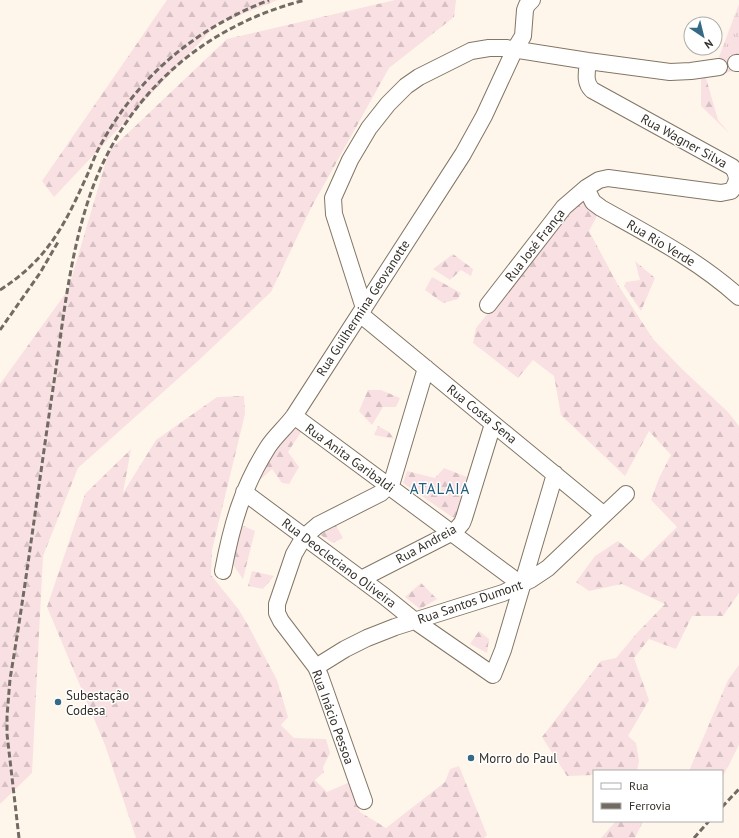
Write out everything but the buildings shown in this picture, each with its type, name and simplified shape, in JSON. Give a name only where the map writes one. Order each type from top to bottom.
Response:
[{"type":"street","name":"Rua Guilhermina Geovanotte","points":[[223,571],[230,537],[244,492],[268,447],[294,416],[467,148],[484,116],[515,49],[523,36],[525,10],[527,5],[532,0]]},
{"type":"street","points":[[362,311],[332,203],[342,177],[359,144],[388,104],[406,86],[419,77],[471,51],[489,48],[515,49],[670,72],[719,67]]},
{"type":"street","name":"Rua Wagner Silva","points":[[586,188],[596,182],[608,178],[721,193],[731,191],[735,187],[738,178],[732,167],[592,90],[586,79],[588,61]]},
{"type":"street","name":"Rua Rio Verde","points":[[586,188],[593,202],[601,208],[680,253],[739,297]]},
{"type":"street","name":"Rua José França","points":[[488,305],[561,211],[586,188]]},
{"type":"street","name":"Rua Costa Sena","points":[[362,311],[426,368],[604,515]]},
{"type":"street","points":[[389,487],[394,478],[426,368]]},
{"type":"street","name":"Rua Anita Garibaldi","points":[[294,416],[522,585]]},
{"type":"street","name":"Rua Andreia","points":[[361,579],[455,530],[462,523],[493,424]]},
{"type":"street","points":[[522,585],[555,474]]},
{"type":"street","name":"Rua Inácio Pessoa","points":[[364,801],[322,681],[316,668],[281,621],[277,608],[294,554],[304,537],[312,529],[325,521],[381,493],[389,487]]},
{"type":"street","name":"Rua Deocleciano Oliveira","points":[[244,492],[415,621],[493,675],[503,650],[522,585]]},
{"type":"street","name":"Rua Santos Dumont","points":[[316,668],[356,643],[381,632],[503,593],[522,585],[548,568],[626,494]]},
{"type":"green space","points":[[167,0],[278,0],[217,24],[54,197],[42,181]]},
{"type":"green space","points":[[395,0],[456,0],[454,17],[389,68],[311,208],[271,292],[199,360],[78,468],[43,556],[32,773],[0,804],[0,384],[68,290],[109,151],[227,39]]},
{"type":"green space","points":[[739,4],[738,70],[720,74],[717,62],[719,56],[723,56],[723,46]]},
{"type":"green space","points":[[701,78],[706,78],[718,120],[730,134],[701,106]]},
{"type":"green space","points":[[583,196],[598,214],[589,231],[618,285],[653,339],[682,369],[728,412],[739,426],[739,593],[723,616],[692,616],[676,649],[649,639],[634,658],[649,700],[628,736],[636,743],[639,761],[637,770],[593,770],[593,775],[567,776],[542,737],[601,661],[616,658],[637,633],[665,604],[622,584],[589,591],[576,582],[595,556],[618,541],[642,561],[677,527],[651,500],[659,478],[671,455],[649,431],[625,476],[561,415],[554,376],[533,360],[518,378],[473,343],[476,328]]},
{"type":"green space","points":[[453,254],[473,269],[471,276],[461,270],[450,280],[433,269]]},
{"type":"green space","points":[[635,261],[655,278],[641,311],[624,286],[626,282],[640,280]]},
{"type":"green space","points":[[432,277],[461,293],[458,299],[443,303],[425,290]]},
{"type":"green space","points":[[368,390],[381,390],[400,398],[396,407],[383,407],[372,425],[359,411]]},
{"type":"green space","points":[[244,396],[245,414],[212,550],[211,575],[239,610],[277,680],[288,717],[281,725],[294,738],[326,739],[330,753],[323,767],[324,772],[315,780],[327,792],[350,782],[360,812],[386,828],[445,782],[450,769],[459,766],[487,835],[484,838],[136,838],[105,745],[47,607],[85,494],[131,449],[123,493],[156,440],[217,397]]},
{"type":"green space","points":[[293,423],[303,429],[288,452],[299,467],[289,484],[282,483],[272,469],[261,479],[254,480]]},
{"type":"green space","points":[[378,426],[389,432],[394,439],[374,435]]},
{"type":"green space","points":[[444,468],[467,477],[455,519],[403,483],[407,471],[435,478]]},
{"type":"green space","points":[[334,522],[343,538],[333,543],[319,534]]},
{"type":"green space","points":[[239,524],[255,531],[243,579],[231,562]]},
{"type":"green space","points":[[252,571],[274,576],[263,589],[248,586]]},
{"type":"green space","points":[[421,583],[437,599],[420,609],[405,597]]},
{"type":"green space","points":[[479,631],[489,639],[487,653],[470,644]]},
{"type":"green space","points":[[739,665],[739,745],[723,776],[723,770],[689,770],[728,680]]},
{"type":"green space","points":[[615,822],[643,822],[635,838],[601,838]]},
{"type":"railway","points":[[0,290],[29,268],[51,243],[68,215],[100,146],[115,121],[132,98],[151,77],[193,40],[217,25],[269,0]]},
{"type":"railway","points":[[19,838],[7,734],[10,679],[27,573],[68,288],[78,235],[85,209],[94,184],[110,150],[129,119],[151,91],[177,66],[205,44],[236,26],[269,11],[305,0]]},
{"type":"railway","points":[[0,330],[40,273],[58,242]]},
{"type":"railway","points":[[723,806],[739,789]]},
{"type":"railway","points":[[694,838],[708,822]]},
{"type":"place","name":"Subestação Codesa","points":[[58,702]]},
{"type":"place","name":"Morro do Paul","points":[[471,758]]},
{"type":"district","name":"ATALAIA","points":[[440,488]]}]
